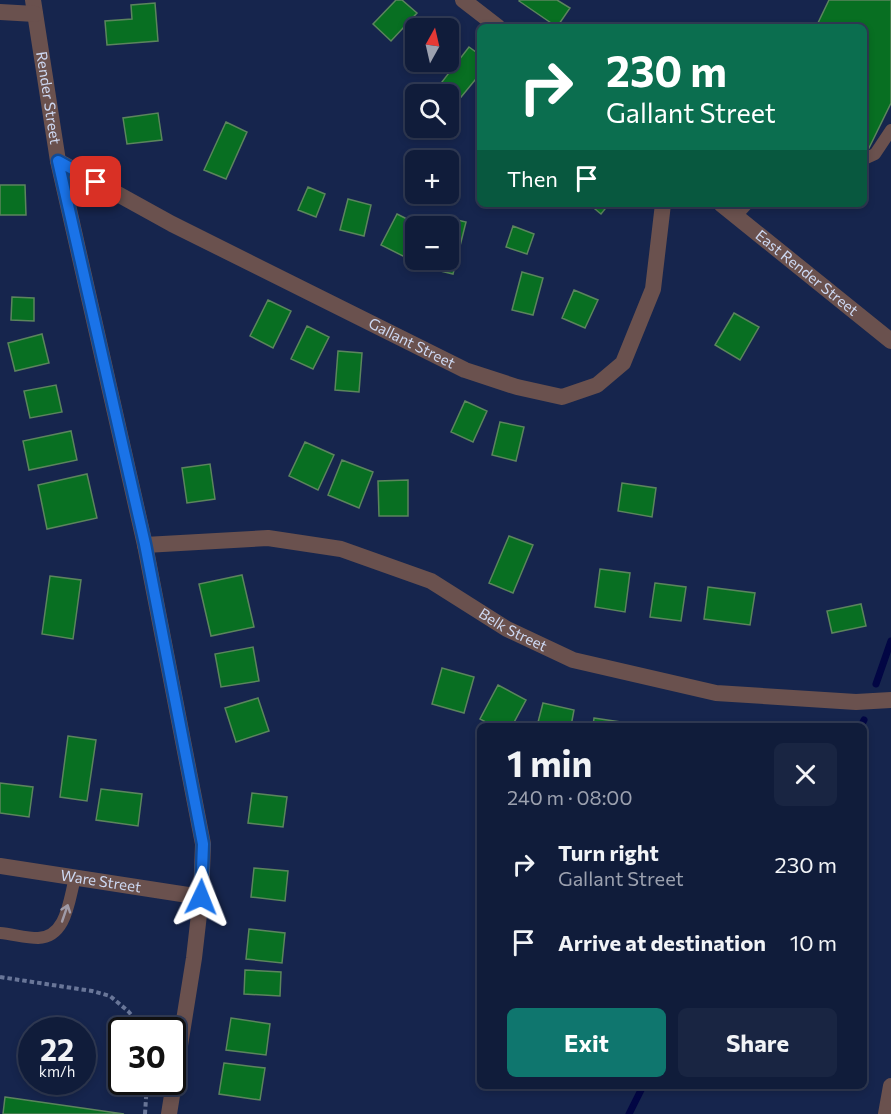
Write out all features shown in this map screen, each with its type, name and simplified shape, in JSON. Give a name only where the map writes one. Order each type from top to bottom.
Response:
[{"type":"street","points":[[464,0],[494,24]]},
{"type":"street","points":[[0,12],[34,7]]},
{"type":"street","name":"Render Street","points":[[34,7],[58,161],[145,544],[203,844],[201,897],[194,958],[169,1114]]},
{"type":"street","name":"Gallant Street","points":[[58,161],[172,224],[465,370],[517,387],[562,397],[597,385],[623,363],[652,289],[663,207]]},
{"type":"street","name":"East Render Street","points":[[742,210],[891,341]]},
{"type":"street","name":"Belk Street","points":[[145,544],[268,538],[341,549],[431,581],[507,629],[573,660],[716,693],[856,702],[891,700]]},
{"type":"street","name":"Ware Street","points":[[0,866],[201,897]]},
{"type":"street","points":[[886,1114],[891,1086]]},
{"type":"lane","points":[[867,158],[875,154],[891,130]]},
{"type":"lane","points":[[0,933],[39,938],[54,933],[65,918],[75,878]]},
{"type":"path","points":[[0,977],[92,991],[110,996],[133,1017]]},
{"type":"path","points":[[145,1114],[146,1095]]},
{"type":"building","points":[[396,0],[402,0],[417,13],[412,18],[405,18],[405,26],[391,41],[373,24]]},
{"type":"building","points":[[557,0],[570,8],[559,24],[553,24],[519,1]]},
{"type":"building","points":[[829,0],[891,0],[891,103],[869,148],[867,147],[867,24],[817,24]]},
{"type":"building","points":[[155,3],[158,41],[107,45],[105,21],[132,19],[131,5]]},
{"type":"building","points":[[469,47],[477,53],[477,78],[459,100],[459,84],[440,84],[450,72],[459,72],[459,60]]},
{"type":"building","points":[[158,113],[162,140],[127,144],[123,118]]},
{"type":"building","points":[[226,122],[247,132],[226,179],[204,170]]},
{"type":"building","points":[[0,185],[25,185],[26,215],[0,215]]},
{"type":"building","points":[[308,187],[325,194],[316,217],[298,210]]},
{"type":"building","points":[[348,199],[371,205],[364,236],[340,230]]},
{"type":"building","points":[[593,207],[607,207],[601,214]]},
{"type":"building","points":[[397,214],[405,218],[405,257],[381,245]]},
{"type":"building","points":[[459,220],[466,222],[459,250]]},
{"type":"building","points":[[513,226],[534,234],[527,254],[506,247]]},
{"type":"building","points":[[436,270],[454,270],[453,274]]},
{"type":"building","points":[[522,272],[543,278],[533,315],[512,310]]},
{"type":"building","points":[[574,290],[598,300],[585,328],[562,318]]},
{"type":"building","points":[[12,297],[34,298],[34,321],[11,320]]},
{"type":"building","points":[[268,300],[291,311],[273,348],[250,336]]},
{"type":"building","points":[[734,313],[759,327],[740,360],[715,345]]},
{"type":"building","points":[[307,326],[329,337],[313,369],[291,359]]},
{"type":"building","points":[[42,334],[49,363],[15,371],[8,343]]},
{"type":"building","points":[[338,351],[362,353],[359,392],[335,390]]},
{"type":"building","points":[[56,385],[62,412],[30,418],[24,391]]},
{"type":"building","points":[[465,401],[487,411],[473,442],[451,432]]},
{"type":"building","points":[[500,422],[524,427],[516,461],[492,455]]},
{"type":"building","points":[[71,431],[77,460],[29,470],[23,441]]},
{"type":"building","points":[[305,442],[334,455],[318,490],[289,476]]},
{"type":"building","points":[[342,460],[373,472],[359,508],[328,495]]},
{"type":"building","points":[[210,464],[215,499],[187,503],[182,468]]},
{"type":"building","points":[[87,474],[97,518],[47,529],[38,485]]},
{"type":"building","points":[[408,480],[408,516],[379,516],[378,481]]},
{"type":"building","points":[[622,483],[656,488],[652,517],[618,511]]},
{"type":"building","points":[[509,536],[533,545],[513,593],[489,583]]},
{"type":"building","points":[[600,569],[630,573],[625,612],[595,607]]},
{"type":"building","points":[[242,575],[254,627],[211,636],[199,584]]},
{"type":"building","points":[[50,576],[81,580],[73,639],[42,634]]},
{"type":"building","points":[[655,583],[686,587],[681,621],[650,617]]},
{"type":"building","points":[[708,587],[755,593],[750,625],[704,619]]},
{"type":"building","points":[[861,604],[866,626],[832,633],[827,611]]},
{"type":"building","points":[[253,647],[259,681],[221,687],[215,654]]},
{"type":"building","points":[[442,668],[474,677],[464,713],[432,704]]},
{"type":"building","points":[[498,685],[526,700],[514,723],[487,723],[480,719]]},
{"type":"building","points":[[258,698],[269,731],[236,742],[225,708]]},
{"type":"building","points":[[543,703],[574,710],[572,723],[538,723]]},
{"type":"building","points":[[594,718],[627,723],[593,723]]},
{"type":"building","points":[[68,736],[96,740],[87,801],[60,797]]},
{"type":"building","points":[[0,783],[33,787],[29,817],[0,813]]},
{"type":"building","points":[[101,789],[142,794],[138,826],[96,820]]},
{"type":"building","points":[[252,793],[287,797],[283,827],[248,823]]},
{"type":"building","points":[[254,868],[288,871],[285,901],[251,897]]},
{"type":"building","points":[[249,929],[285,933],[282,963],[246,959]]},
{"type":"building","points":[[245,970],[281,972],[280,996],[244,994]]},
{"type":"building","points":[[231,1018],[270,1024],[266,1055],[226,1050]]},
{"type":"building","points":[[224,1063],[265,1068],[260,1100],[219,1094]]},
{"type":"building","points":[[5,1097],[124,1114],[3,1114]]},
{"type":"waterway","points":[[876,684],[891,641]]},
{"type":"waterway","points":[[629,1114],[642,1089]]},
{"type":"route","points":[[96,182],[58,161],[145,544],[203,844],[201,897]]}]
